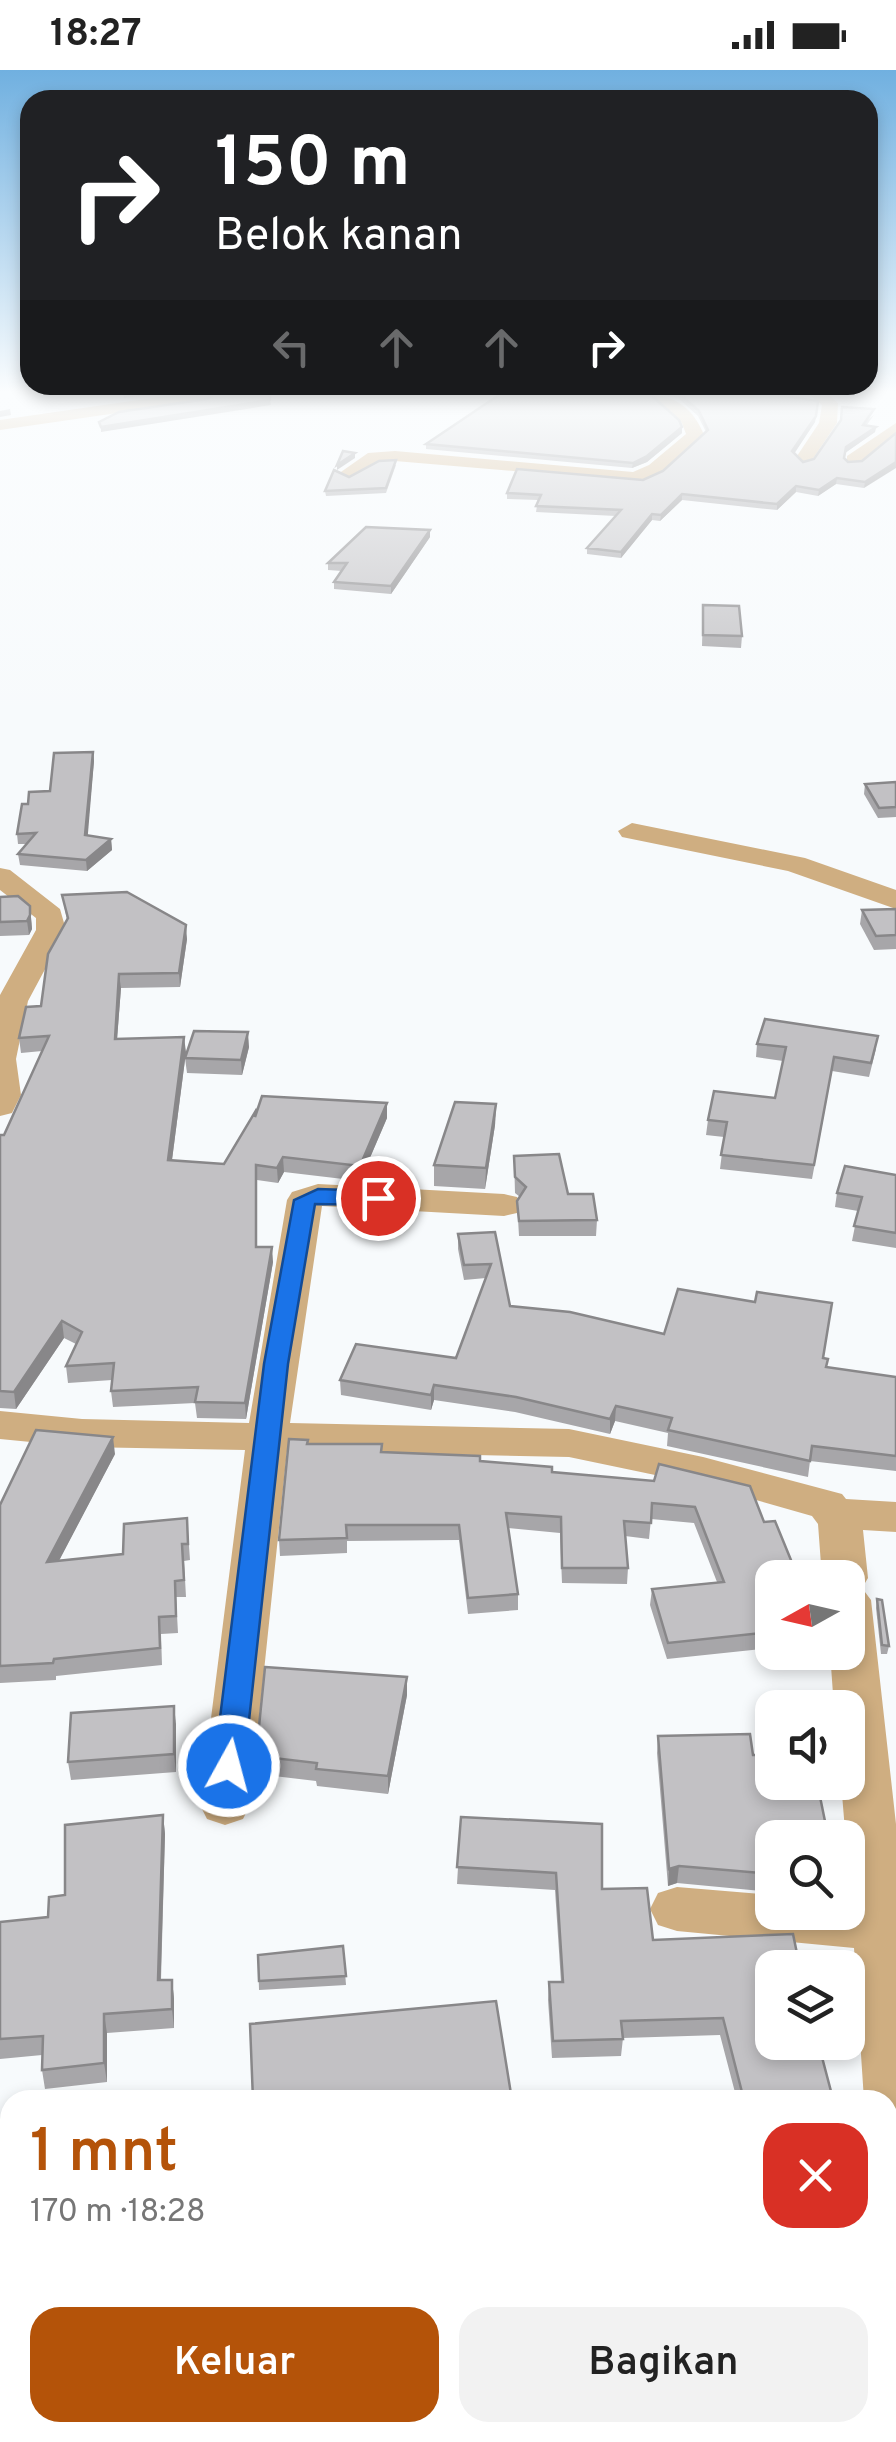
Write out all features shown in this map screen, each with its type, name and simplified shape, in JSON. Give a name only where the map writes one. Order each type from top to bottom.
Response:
[{"type":"street","points":[[632,831],[795,864],[896,900]]},
{"type":"street","points":[[0,876],[50,915],[51,930],[12,1001],[0,1059],[4,1095],[0,1106]]},
{"type":"street","points":[[224,1805],[276,1364],[307,1197],[504,1205]]},
{"type":"street","points":[[0,1425],[82,1433],[569,1443],[817,1500],[838,1514],[896,1516]]},
{"type":"street","points":[[838,1514],[843,1560]]},
{"type":"street","points":[[855,1670],[892,2090]]},
{"type":"street","points":[[676,1909],[880,1928]]},
{"type":"building","points":[[536,506],[670,506],[661,515],[652,514],[621,552],[587,548],[621,510]]},
{"type":"building","points":[[366,527],[430,530],[391,586],[334,582],[347,563],[328,563]]},
{"type":"building","points":[[703,605],[739,606],[742,636],[703,635]]},
{"type":"building","points":[[93,752],[85,835],[111,839],[86,860],[18,854],[36,833],[17,834],[22,804],[28,804],[29,792],[50,791],[54,753]]},
{"type":"building","points":[[896,782],[896,807],[879,808],[865,784]]},
{"type":"building","points":[[127,892],[186,925],[179,973],[119,974],[115,1039],[184,1037],[168,1160],[224,1164],[255,1112],[255,1117],[262,1096],[387,1103],[360,1166],[283,1157],[277,1168],[256,1165],[256,1247],[272,1247],[245,1403],[195,1402],[198,1387],[111,1391],[114,1363],[66,1366],[82,1332],[62,1321],[14,1392],[0,1391],[0,1135],[4,1135],[49,1036],[19,1038],[26,1007],[41,1006],[48,954],[68,918],[62,895]]},
{"type":"building","points":[[18,896],[30,906],[27,921],[0,922],[0,897]]},
{"type":"building","points":[[896,909],[896,935],[876,936],[862,910]]},
{"type":"building","points":[[765,1019],[878,1036],[871,1063],[834,1057],[814,1165],[721,1155],[727,1122],[708,1120],[714,1091],[775,1098],[786,1047],[757,1044]]},
{"type":"building","points":[[194,1031],[248,1032],[241,1060],[185,1058]]},
{"type":"building","points":[[455,1102],[496,1104],[486,1168],[434,1165]]},
{"type":"building","points":[[559,1154],[568,1194],[593,1194],[597,1220],[519,1221],[517,1201],[526,1187],[515,1177],[514,1156]]},
{"type":"building","points":[[845,1166],[896,1175],[896,1233],[854,1226],[862,1197],[837,1193]]},
{"type":"building","points":[[495,1232],[510,1306],[570,1312],[664,1334],[678,1289],[755,1302],[757,1292],[832,1303],[823,1358],[828,1359],[826,1367],[896,1377],[896,1456],[812,1446],[810,1461],[668,1430],[672,1418],[616,1406],[610,1419],[516,1397],[434,1385],[431,1395],[340,1380],[356,1344],[456,1358],[491,1264],[464,1265],[458,1234]]},
{"type":"building","points":[[36,1430],[113,1437],[47,1562],[123,1554],[124,1524],[187,1518],[188,1544],[182,1544],[184,1580],[175,1581],[176,1616],[159,1617],[160,1648],[0,1666],[0,1505]]},
{"type":"building","points":[[289,1439],[308,1440],[307,1444],[382,1444],[381,1452],[480,1456],[480,1461],[552,1467],[552,1472],[654,1481],[659,1464],[750,1486],[764,1522],[775,1521],[791,1560],[755,1560],[755,1634],[668,1643],[652,1589],[724,1582],[695,1507],[652,1503],[651,1523],[624,1521],[628,1568],[562,1568],[561,1517],[506,1513],[518,1594],[468,1598],[459,1525],[346,1525],[347,1538],[279,1540]]},
{"type":"building","points":[[877,1599],[882,1600],[889,1646],[882,1645]]},
{"type":"building","points":[[265,1667],[407,1677],[388,1776],[316,1769],[317,1763],[256,1756]]},
{"type":"building","points":[[174,1706],[174,1754],[68,1762],[71,1713]]},
{"type":"building","points":[[750,1734],[755,1755],[755,1800],[821,1800],[825,1820],[755,1820],[755,1873],[679,1866],[669,1869],[658,1736]]},
{"type":"building","points":[[163,1815],[158,1980],[172,1980],[172,2009],[104,2014],[104,2063],[42,2070],[43,2036],[0,2039],[0,1922],[48,1917],[49,1897],[65,1895],[65,1825]]},
{"type":"building","points":[[461,1817],[602,1824],[602,1889],[647,1888],[653,1940],[793,1934],[796,1950],[755,1950],[755,2060],[823,2060],[831,2090],[741,2090],[723,2018],[621,2021],[623,2039],[553,2041],[549,1982],[563,1982],[556,1873],[457,1867]]},
{"type":"building","points":[[343,1946],[346,1976],[259,1981],[258,1955]]},
{"type":"building","points":[[496,2001],[510,2090],[253,2090],[250,2024]]},
{"type":"route","points":[[229,1766],[276,1364],[305,1200],[318,1196],[378,1198]]}]
